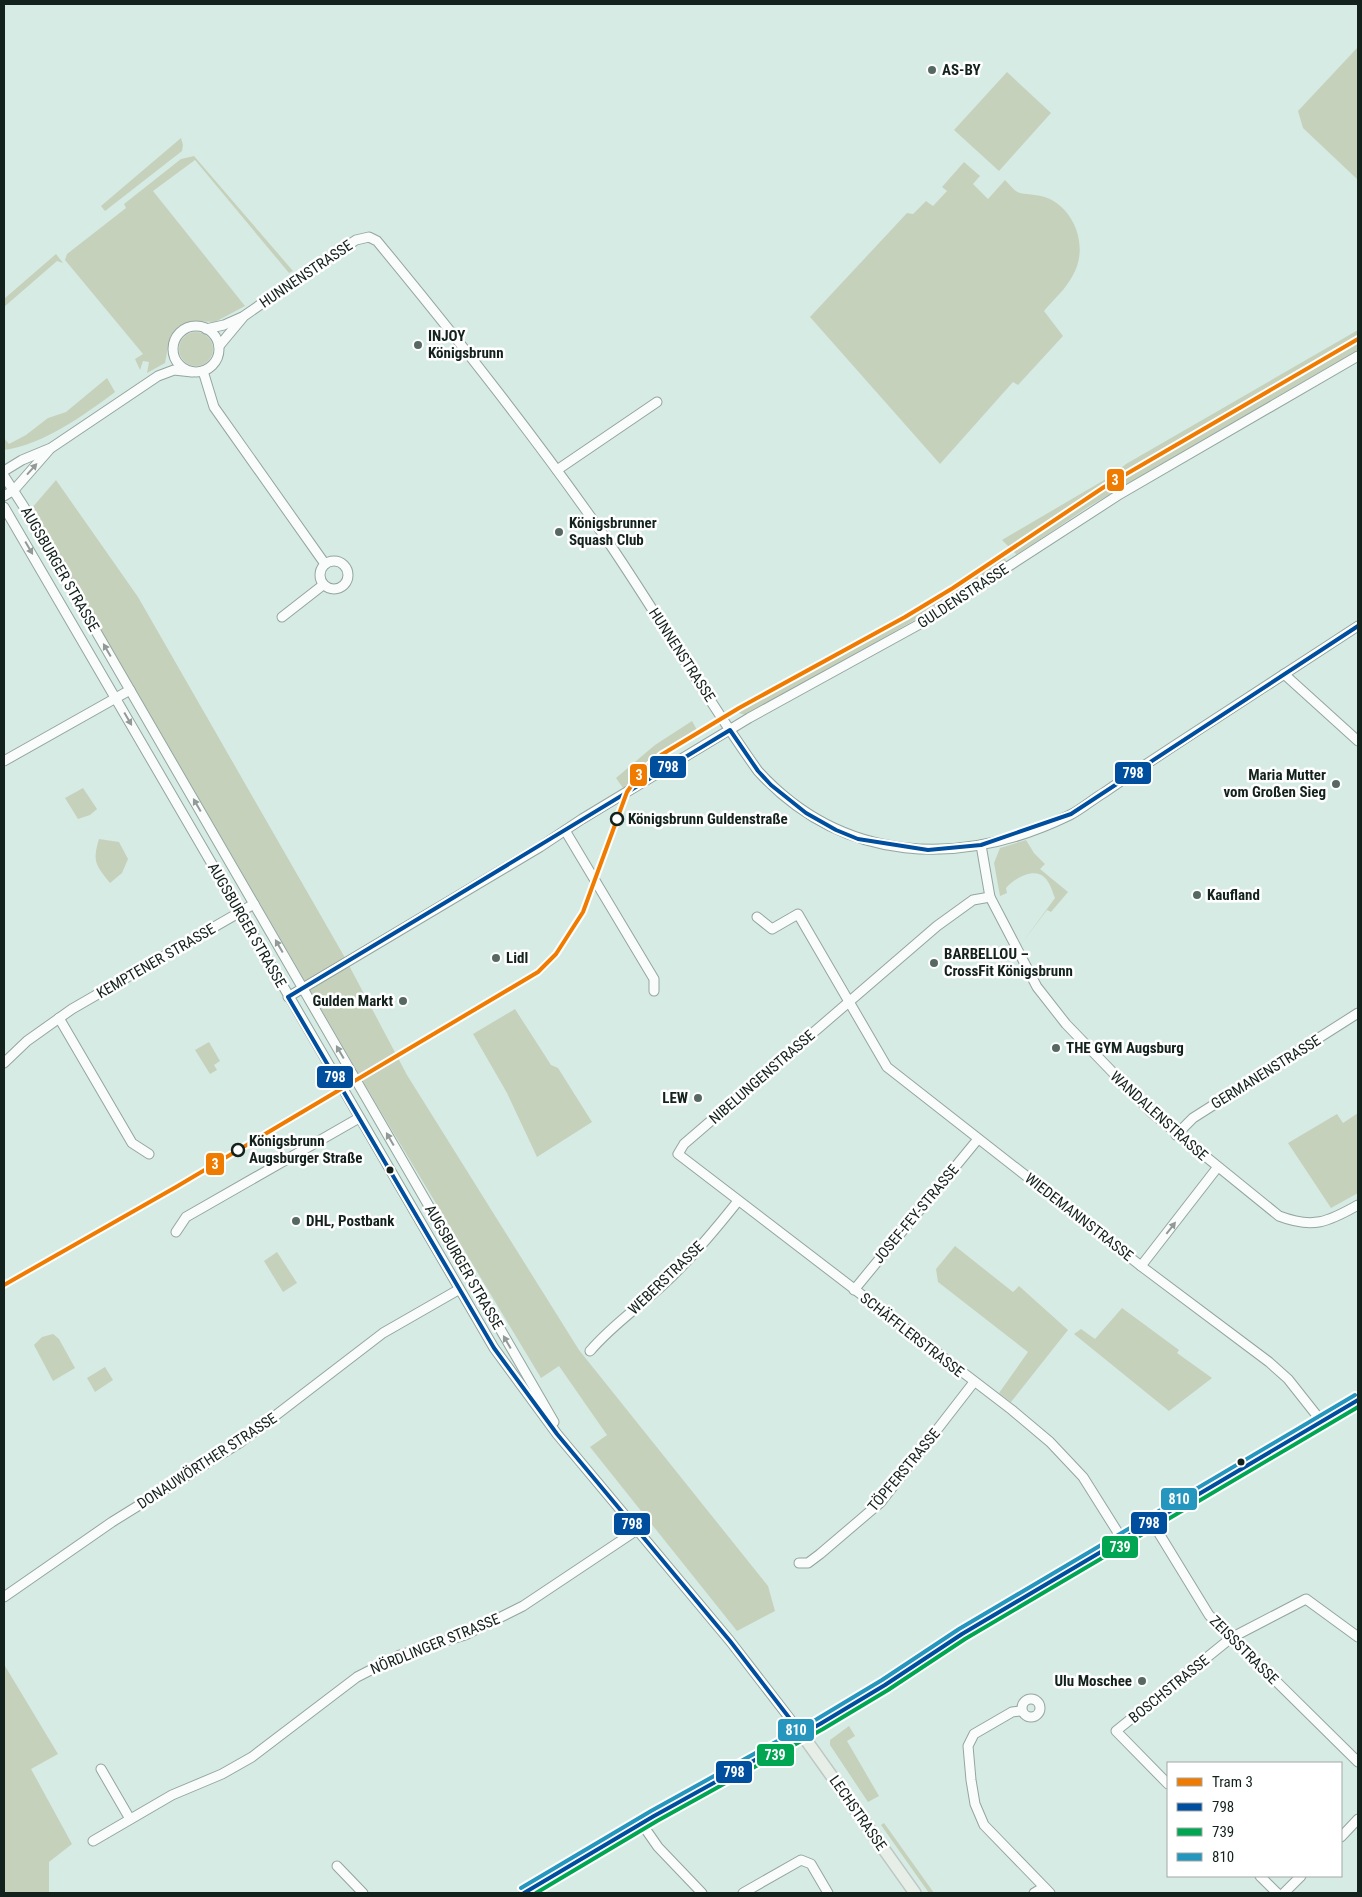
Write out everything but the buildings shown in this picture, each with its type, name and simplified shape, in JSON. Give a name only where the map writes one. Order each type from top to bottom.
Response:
[{"type":"main road","points":[[801,1733],[885,1685],[962,1634],[1358,1400]]},
{"type":"main road","name":"LECHSTRASSE","points":[[801,1733],[910,1892]]},
{"type":"street","name":"HUNNENSTRASSE","points":[[158,376],[170,361],[175,340],[185,329],[196,326],[206,329],[224,325],[244,316],[356,240],[364,237],[377,241],[557,470],[653,610],[758,771],[771,785],[806,813],[836,830],[858,839],[928,850],[981,846],[1071,814],[1358,626]]},
{"type":"street","name":"HUNNENSTRASSE","points":[[4,471],[22,460],[51,448],[158,376],[174,370],[203,371],[215,362],[219,346],[244,316]]},
{"type":"street","points":[[206,329],[214,336],[219,346]]},
{"type":"street","points":[[173,350],[178,364],[192,372]]},
{"type":"street","name":"GULDENSTRASSE","points":[[288,997],[566,832],[597,810],[730,730],[918,625],[1120,494],[1358,356]]},
{"type":"street","points":[[203,371],[214,407],[325,564]]},
{"type":"street","points":[[557,470],[657,402]]},
{"type":"street","name":"HUNNENSTRASSE","points":[[4,496],[14,490],[51,448]]},
{"type":"street","name":"AUGSBURGER STRASSE","points":[[4,476],[14,490],[497,1325],[574,1454]]},
{"type":"street","name":"AUGSBURGER STRASSE","points":[[4,507],[458,1290],[521,1388],[734,1646],[801,1733]]},
{"type":"street","points":[[334,561],[343,564],[348,577],[340,588],[331,589],[323,585],[320,576],[325,564],[334,561]]},
{"type":"street","points":[[282,617],[323,585]]},
{"type":"street","points":[[1284,674],[1358,742]]},
{"type":"street","points":[[4,761],[130,690]]},
{"type":"street","points":[[566,832],[654,980],[654,990]]},
{"type":"street","name":"WANDALENSTRASSE","points":[[981,846],[990,897],[1037,987],[1061,1018],[1118,1080],[1176,1135],[1279,1216],[1297,1223],[1324,1222],[1358,1204]]},
{"type":"street","name":"NIBELUNGENSTRASSE","points":[[678,1154],[684,1144],[963,906],[973,900],[990,897]]},
{"type":"street","name":"KEMPTENER STRASSE","points":[[4,1063],[27,1041],[59,1018],[254,904]]},
{"type":"street","points":[[757,917],[772,929],[798,914],[849,1002]]},
{"type":"street","name":"WIEDEMANNSTRASSE","points":[[849,1002],[887,1067],[1141,1266],[1269,1362],[1288,1379],[1322,1422]]},
{"type":"street","name":"GERMANENSTRASSE","points":[[1176,1135],[1193,1118],[1358,1013]]},
{"type":"street","points":[[59,1018],[132,1143],[149,1154]]},
{"type":"street","points":[[176,1232],[186,1217],[358,1118]]},
{"type":"street","name":"JOSEF-FEY-STRASSE","points":[[854,1290],[978,1139]]},
{"type":"street","name":"SCHÄFFLERSTRASSE","points":[[678,1154],[1050,1442],[1083,1477],[1122,1539]]},
{"type":"street","points":[[1141,1266],[1217,1168]]},
{"type":"street","name":"WEBERSTRASSE","points":[[590,1350],[605,1333],[633,1312],[693,1255],[738,1201]]},
{"type":"street","name":"DONAUWÖRTHER STRASSE","points":[[4,1597],[112,1522],[241,1442],[383,1333],[458,1290]]},
{"type":"street","name":"TÖPFERSTRASSE","points":[[799,1563],[808,1563],[881,1502],[974,1382]]},
{"type":"street","name":"ZEISSSTRASSE","points":[[1152,1522],[1209,1615],[1358,1762]]},
{"type":"street","name":"NÖRDLINGER STRASSE","points":[[93,1841],[172,1795],[222,1774],[252,1757],[357,1677],[400,1655],[465,1634],[524,1606],[637,1530]]},
{"type":"street","points":[[1231,1638],[1306,1599],[1358,1637]]},
{"type":"street","name":"BOSCHSTRASSE","points":[[1167,1783],[1116,1731],[1231,1638]]},
{"type":"street","points":[[1020,1712],[1012,1712],[974,1734],[968,1746],[971,1780],[975,1804],[984,1824],[1047,1890]]},
{"type":"street","points":[[524,1893],[801,1733]]},
{"type":"street","points":[[101,1769],[130,1819]]},
{"type":"street","points":[[1342,1836],[1358,1820]]},
{"type":"street","points":[[642,1824],[658,1847],[702,1893]]},
{"type":"street","points":[[743,1893],[801,1860],[811,1864],[828,1893]]},
{"type":"street","points":[[337,1866],[363,1893]]},
{"type":"street","points":[[1261,1877],[1277,1893]]},
{"type":"street","points":[[1284,1893],[1300,1877]]},
{"type":"street","points":[[1034,1893],[1047,1890]]},
{"type":"green space","points":[[1358,47],[1358,180],[1303,128],[1298,111]]},
{"type":"green space","points":[[1007,72],[1051,113],[999,171],[954,130]]},
{"type":"green space","points":[[181,138],[182,151],[105,211],[101,206]]},
{"type":"green space","points":[[194,156],[293,271],[289,273],[195,160],[153,191],[245,306],[215,322],[194,321],[176,329],[170,337],[165,363],[147,373],[149,362],[143,361],[140,370],[135,359],[143,354],[65,260],[67,254],[126,208],[124,204],[181,159]]},
{"type":"green space","points":[[964,162],[980,176],[973,184],[988,199],[1005,180],[1018,192],[1046,197],[1059,205],[1073,222],[1077,232],[1080,254],[1070,280],[1044,311],[1063,336],[1018,385],[1013,382],[940,464],[810,317],[907,213],[913,214],[926,201],[933,206],[947,191],[942,187]]},
{"type":"green space","points":[[56,254],[63,263],[57,261],[4,307],[4,299]]},
{"type":"green space","points":[[1358,330],[1358,350],[1088,507],[1017,555],[1002,540],[1111,476],[1126,464]]},
{"type":"green space","points":[[196,332],[208,337],[213,349],[208,361],[196,366],[184,361],[179,349],[184,337]]},
{"type":"green space","points":[[107,378],[115,392],[90,410],[48,436],[19,447],[4,450],[4,438],[9,444],[26,435],[48,418],[66,412]]},
{"type":"green space","points":[[56,480],[138,597],[344,956],[407,1075],[579,1350],[768,1586],[775,1611],[737,1631],[590,1447],[607,1435],[559,1366],[541,1378],[378,1107],[31,509]]},
{"type":"green space","points":[[1001,552],[1007,562],[944,603],[745,715],[739,713],[734,707],[862,639],[934,596]]},
{"type":"green space","points":[[692,721],[697,730],[640,768],[623,788],[616,778],[655,745]]},
{"type":"green space","points":[[83,788],[97,809],[90,815],[78,819],[65,798]]},
{"type":"green space","points":[[99,839],[119,842],[128,859],[122,873],[110,883],[101,872],[97,863],[96,853]]},
{"type":"green space","points":[[1026,840],[1034,853],[1045,864],[1040,869],[1068,892],[1051,912],[1047,910],[1022,943],[1055,898],[1046,879],[1040,874],[1035,873],[1024,875],[1013,881],[1006,888],[1007,893],[1000,896],[994,863],[1000,848]]},
{"type":"green space","points":[[515,1009],[551,1065],[558,1068],[592,1122],[537,1157],[507,1093],[473,1034]]},
{"type":"green space","points":[[209,1042],[220,1061],[214,1065],[217,1070],[210,1074],[195,1050]]},
{"type":"green space","points":[[1358,1113],[1358,1193],[1331,1208],[1288,1143],[1337,1114],[1343,1123]]},
{"type":"green space","points":[[955,1246],[1013,1292],[1019,1286],[1068,1330],[1011,1402],[999,1393],[1028,1352],[938,1282],[936,1269]]},
{"type":"green space","points":[[277,1252],[297,1283],[283,1292],[264,1261]]},
{"type":"green space","points":[[1122,1308],[1179,1350],[1177,1353],[1212,1378],[1169,1411],[1074,1334],[1081,1329],[1095,1339]]},
{"type":"green space","points":[[53,1334],[59,1339],[75,1368],[53,1381],[34,1345],[42,1337]]},
{"type":"green space","points":[[105,1367],[113,1380],[95,1392],[87,1378]]},
{"type":"green space","points":[[5,1666],[58,1754],[31,1769],[72,1844],[49,1862],[49,1893],[4,1893]]},
{"type":"green space","points":[[849,1726],[855,1736],[847,1741],[879,1796],[868,1802],[830,1745],[830,1740]]},
{"type":"green space","points":[[884,1823],[934,1893],[929,1893],[881,1825]]},
{"type":"tram line","name":"3","points":[[4,1285],[176,1187],[538,972],[556,954],[583,912],[627,792],[641,772],[661,755],[739,708],[905,617],[953,588],[1104,487],[1358,339]]},
{"type":"transit line","name":"798","points":[[801,1733],[730,1641],[557,1434],[494,1348],[288,997],[730,730],[758,771],[771,785],[806,813],[836,830],[858,839],[928,850],[981,845],[1071,814],[1358,626]]},
{"type":"transit line","name":"810","points":[[521,1888],[651,1811],[817,1719],[882,1680],[959,1629],[1355,1395]]},
{"type":"transit line","name":"798","points":[[524,1893],[654,1816],[820,1724],[885,1685],[962,1634],[1358,1400]]},
{"type":"transit line","name":"739","points":[[536,1893],[657,1821],[823,1729],[888,1690],[965,1639],[1358,1407]]},
{"type":"place","name":"AS-BY","points":[[932,70]]},
{"type":"place","name":"INJOY Königsbrunn","points":[[418,345]]},
{"type":"place","name":"Königsbrunner Squash Club","points":[[559,532]]},
{"type":"place","name":"Maria Mutter vom Großen Sieg","points":[[1336,784]]},
{"type":"place","name":"Königsbrunn Guldenstraße","points":[[617,819]]},
{"type":"place","name":"Kaufland","points":[[1197,895]]},
{"type":"place","name":"Lidl","points":[[496,958]]},
{"type":"place","name":"BARBELLOU – CrossFit Königsbrunn","points":[[934,963]]},
{"type":"place","name":"Gulden Markt","points":[[403,1001]]},
{"type":"place","name":"THE GYM Augsburg","points":[[1056,1048]]},
{"type":"place","name":"LEW","points":[[698,1098]]},
{"type":"place","name":"Königsbrunn Augsburger Straße","points":[[238,1150]]},
{"type":"place","name":"DHL, Postbank","points":[[296,1221]]},
{"type":"place","name":"Ulu Moschee","points":[[1142,1681]]}]
